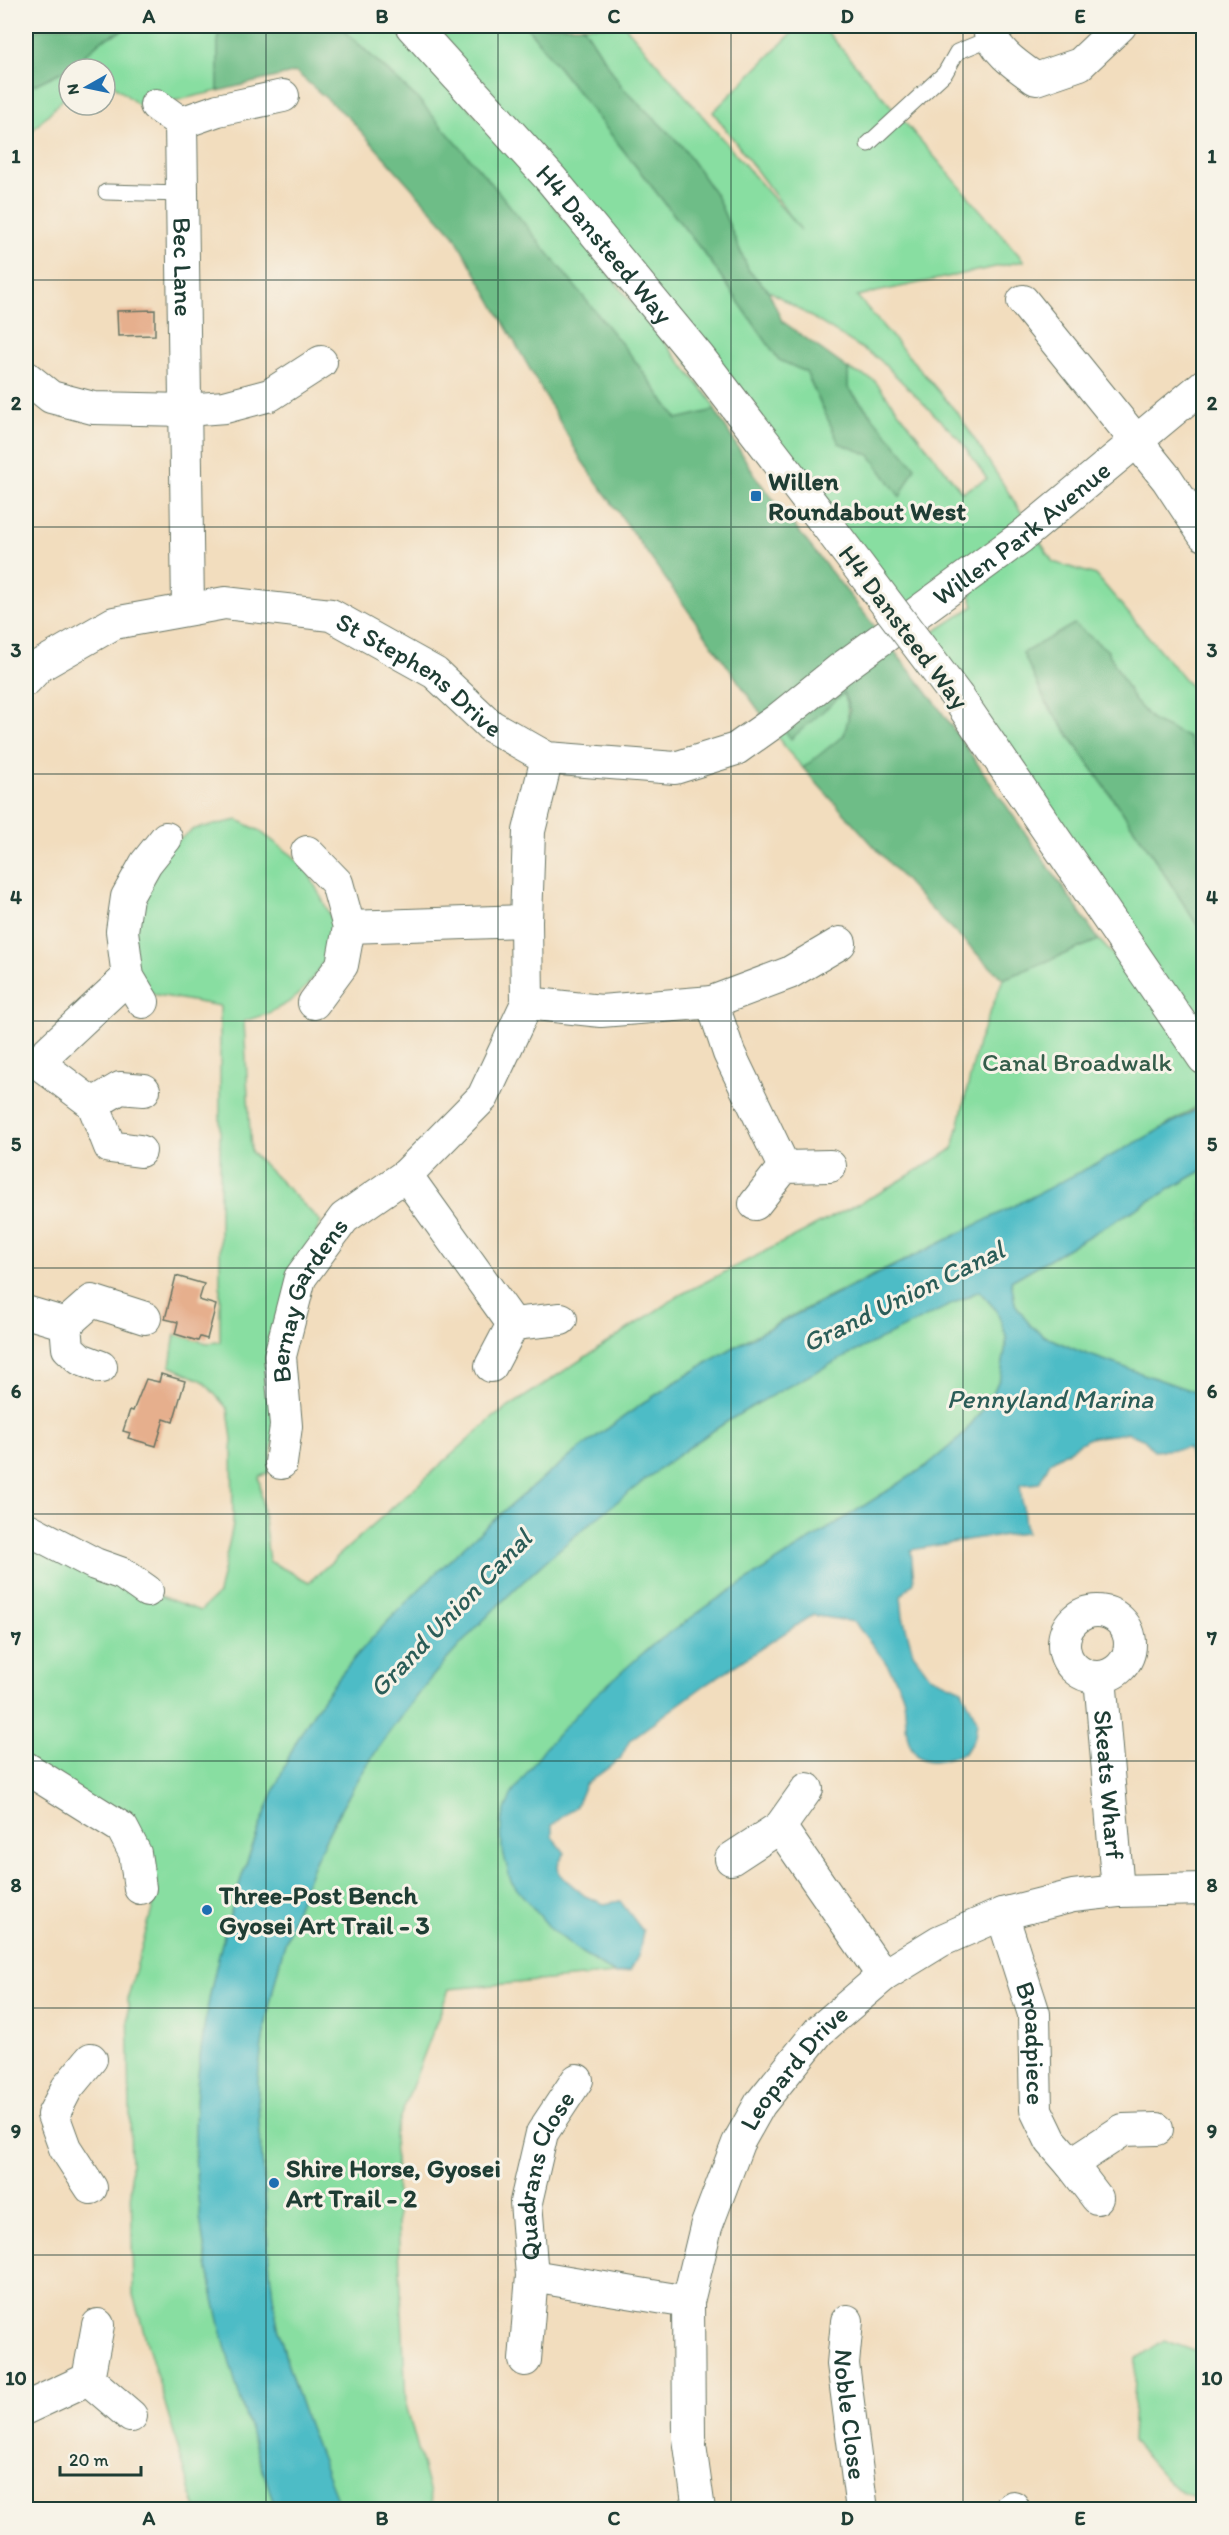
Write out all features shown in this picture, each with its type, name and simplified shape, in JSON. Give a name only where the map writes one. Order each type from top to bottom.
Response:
[{"type":"street","name":"H4 Dansteed Way","points":[[412,26],[580,215],[699,358],[958,698],[1196,1046]]},
{"type":"street","points":[[989,32],[1014,64],[1036,79],[1080,64],[1120,26]]},
{"type":"street","points":[[156,105],[181,123],[218,110],[283,96]]},
{"type":"street","name":"Bec Lane","points":[[181,123],[188,608]]},
{"type":"street","points":[[1023,301],[1167,479],[1203,535]]},
{"type":"street","points":[[26,377],[51,397],[93,408],[186,410],[225,407],[270,395],[321,362]]},
{"type":"street","name":"Willen Park Avenue","points":[[777,720],[839,670],[1021,537],[1203,385]]},
{"type":"street","name":"St Stephens Drive","points":[[26,680],[39,666],[114,623],[225,603],[331,615],[435,672],[491,726],[547,758],[675,768],[736,749],[777,720]]},
{"type":"street","name":"Bernay Gardens","points":[[281,1463],[286,1426],[280,1356],[300,1278],[344,1218],[406,1175],[483,1097],[527,1003],[526,921],[529,831],[547,758]]},
{"type":"street","points":[[140,1151],[110,1147],[93,1104],[31,1062],[136,990],[123,931],[127,897],[146,863],[166,838]]},
{"type":"street","points":[[307,852],[337,883],[349,927],[342,965],[314,1003]]},
{"type":"street","points":[[349,927],[526,921]]},
{"type":"street","points":[[527,1003],[601,1011],[712,1002],[789,973],[840,943]]},
{"type":"street","points":[[712,1002],[729,1053],[784,1167]]},
{"type":"street","points":[[93,1104],[120,1088],[144,1090]]},
{"type":"street","points":[[784,1167],[830,1166]]},
{"type":"street","points":[[755,1204],[784,1167]]},
{"type":"street","points":[[406,1175],[513,1324]]},
{"type":"street","points":[[66,1324],[92,1301],[145,1318]]},
{"type":"street","points":[[26,1312],[66,1324]]},
{"type":"street","points":[[513,1324],[561,1319]]},
{"type":"street","points":[[66,1324],[68,1348],[80,1359],[101,1367]]},
{"type":"street","points":[[491,1366],[513,1324]]},
{"type":"street","points":[[26,1528],[95,1564],[123,1574],[147,1591]]},
{"type":"street","name":"Skeats Wharf","points":[[1100,1677],[1118,1891]]},
{"type":"street","points":[[26,1768],[122,1828],[135,1853],[140,1888]]},
{"type":"street","points":[[730,1858],[780,1827],[807,1789]]},
{"type":"street","points":[[780,1827],[883,1976]]},
{"type":"street","name":"Leopard Drive","points":[[699,2510],[688,2438],[688,2302],[706,2227],[738,2143],[760,2104],[819,2031],[883,1976],[940,1941],[1002,1914],[1072,1896],[1118,1891],[1203,1889]]},
{"type":"street","name":"Broadpiece","points":[[1002,1914],[1034,2014],[1036,2110],[1051,2141],[1098,2198]]},
{"type":"street","points":[[91,2059],[67,2088],[39,2114],[91,2188]]},
{"type":"street","name":"Quadrans Close","points":[[525,2360],[532,2276],[526,2202],[542,2133],[577,2080]]},
{"type":"street","points":[[1071,2164],[1123,2130],[1157,2129]]},
{"type":"street","name":"Quadrans Close","points":[[532,2276],[604,2290],[688,2302]]},
{"type":"street","name":"Noble Close","points":[[847,2321],[843,2364],[862,2510]]},
{"type":"street","points":[[88,2379],[98,2325]]},
{"type":"street","points":[[26,2408],[88,2379]]},
{"type":"street","points":[[88,2379],[131,2416]]},
{"type":"lane","points":[[868,144],[945,73],[957,52],[989,32]]},
{"type":"lane","points":[[106,192],[182,194]]},
{"type":"green space","points":[[56,26],[132,26],[102,40],[82,57],[57,57],[57,74],[34,85],[26,86],[26,35],[35,30]]},
{"type":"green space","points":[[132,26],[218,26],[218,91],[156,105],[146,111],[117,88],[117,57],[82,57],[102,40]]},
{"type":"green space","points":[[218,26],[339,26],[418,99],[493,185],[633,358],[677,419],[715,410],[757,479],[934,701],[1099,940],[1003,979],[930,908],[803,768],[844,735],[850,711],[844,693],[791,739],[777,720],[767,722],[582,461],[454,235],[349,118],[296,72],[218,91]]},
{"type":"green space","points":[[339,26],[397,26],[530,177],[711,400],[715,410],[677,419],[633,358],[418,99]]},
{"type":"green space","name":"Canal Broadwalk","points":[[412,26],[526,26],[711,262],[779,360],[806,372],[839,443],[870,455],[900,496],[914,467],[848,387],[848,369],[874,380],[962,492],[987,479],[961,441],[879,359],[768,290],[749,271],[716,195],[681,145],[622,87],[583,26],[625,26],[801,230],[713,112],[799,26],[822,26],[1024,261],[857,296],[959,415],[1053,562],[1096,575],[1203,701],[1203,765],[1188,737],[1153,721],[1134,700],[1107,650],[1023,653],[1046,703],[1149,850],[1203,934],[1203,1103],[1124,1151],[1062,1184],[807,1308],[757,1334],[672,1384],[603,1432],[504,1511],[390,1619],[328,1692],[306,1724],[286,1762],[249,1855],[236,1895],[214,1977],[206,2018],[196,2102],[197,2191],[211,2284],[233,2375],[276,2509],[196,2509],[133,2295],[128,1997],[157,1891],[140,1888],[135,1853],[26,1768],[26,1528],[147,1591],[200,1611],[218,1594],[233,1525],[232,1439],[228,1409],[203,1381],[170,1366],[175,1334],[207,1343],[220,1342],[220,1006],[152,994],[138,977],[129,931],[167,848],[194,829],[238,820],[258,830],[293,856],[308,872],[330,915],[333,926],[323,963],[307,986],[291,1001],[267,1014],[244,1021],[251,1152],[321,1222],[268,1338],[272,1369],[273,1442],[268,1473],[259,1477],[269,1561],[309,1582],[495,1416],[680,1295],[881,1192],[953,1149],[978,1043],[1003,979],[1099,940],[1184,1030],[917,643],[974,606],[965,578],[901,623]]},
{"type":"green space","points":[[526,26],[583,26],[622,87],[681,145],[716,195],[749,271],[768,290],[782,321],[848,369],[848,388],[915,467],[900,497],[870,455],[839,443],[806,372],[779,360],[711,262]]},
{"type":"green space","points":[[57,74],[57,105],[26,137],[26,86],[34,85]]},
{"type":"green space","points":[[1074,624],[1107,650],[1134,700],[1153,721],[1188,737],[1203,765],[1203,934],[1149,850],[1046,702],[1023,653]]},
{"type":"green space","points":[[844,693],[848,708],[845,730],[833,745],[803,768],[767,722]]},
{"type":"green space","points":[[1203,1170],[1203,1395],[1081,1352],[1044,1336],[1030,1325],[1015,1304],[1011,1281]]},
{"type":"green space","points":[[979,1291],[997,1311],[1007,1338],[1001,1375],[990,1400],[961,1437],[925,1467],[716,1600],[650,1647],[544,1749],[551,1929],[582,1953],[615,1974],[449,1989],[394,2134],[406,2404],[434,2509],[341,2510],[301,2404],[277,2321],[270,2266],[258,2096],[262,2044],[275,1981],[296,1908],[325,1840],[361,1775],[402,1714],[449,1657],[500,1603],[555,1552],[660,1468],[741,1413],[829,1365]]},
{"type":"green space","points":[[1164,2340],[1203,2354],[1203,2504],[1169,2483],[1132,2441],[1136,2359]]},
{"type":"water","points":[[1203,1106],[1203,1170],[1011,1281],[1015,1304],[1030,1325],[1044,1336],[1081,1352],[1203,1395],[1203,1460],[1191,1460],[1188,1448],[1154,1451],[1145,1440],[1128,1433],[1089,1438],[1050,1462],[1039,1483],[1020,1485],[1026,1533],[978,1538],[911,1550],[914,1582],[901,1596],[903,1617],[913,1653],[930,1676],[962,1690],[977,1721],[975,1737],[965,1753],[933,1761],[916,1754],[907,1734],[903,1696],[882,1657],[854,1622],[812,1615],[705,1685],[630,1740],[620,1759],[585,1785],[576,1806],[552,1825],[552,1836],[565,1853],[558,1864],[559,1874],[585,1896],[604,1904],[620,1901],[643,1931],[639,1954],[630,1971],[615,1974],[582,1953],[551,1929],[511,1882],[502,1848],[501,1822],[511,1795],[544,1749],[591,1699],[650,1647],[716,1600],[925,1467],[961,1437],[990,1400],[1001,1375],[1007,1338],[997,1311],[979,1291],[770,1396],[692,1445],[629,1493],[555,1553],[500,1603],[449,1657],[402,1714],[361,1775],[325,1840],[296,1908],[275,1981],[260,2057],[259,2123],[270,2266],[277,2322],[301,2405],[341,2509],[276,2509],[233,2375],[211,2284],[197,2191],[196,2102],[206,2018],[224,1936],[236,1895],[280,1776],[314,1712],[355,1657],[434,1575],[531,1488],[634,1410],[707,1363],[756,1336],[1055,1185]]},
{"type":"building","points":[[155,310],[155,335],[118,336],[117,311]]},
{"type":"building","points":[[176,1276],[204,1284],[199,1300],[216,1305],[207,1339],[200,1337],[198,1341],[175,1334],[178,1322],[165,1319]]},
{"type":"building","points":[[161,1374],[185,1381],[173,1422],[164,1419],[156,1446],[128,1438],[130,1433],[123,1431],[130,1410],[133,1411],[146,1379],[159,1382]]},
{"type":"place","name":"Willen Roundabout West","points":[[756,496]]},
{"type":"place","name":"Three-Post Bench Gyosei Art Trail - 3","points":[[207,1910]]},
{"type":"place","name":"Shire Horse, Gyosei Art Trail - 2","points":[[274,2183]]},
{"type":"water label","name":"Grand Union Canal","points":[[903,1296]]},
{"type":"water label","name":"Pennyland Marina","points":[[1050,1398]]},
{"type":"water label","name":"Grand Union Canal","points":[[450,1613]]}]
